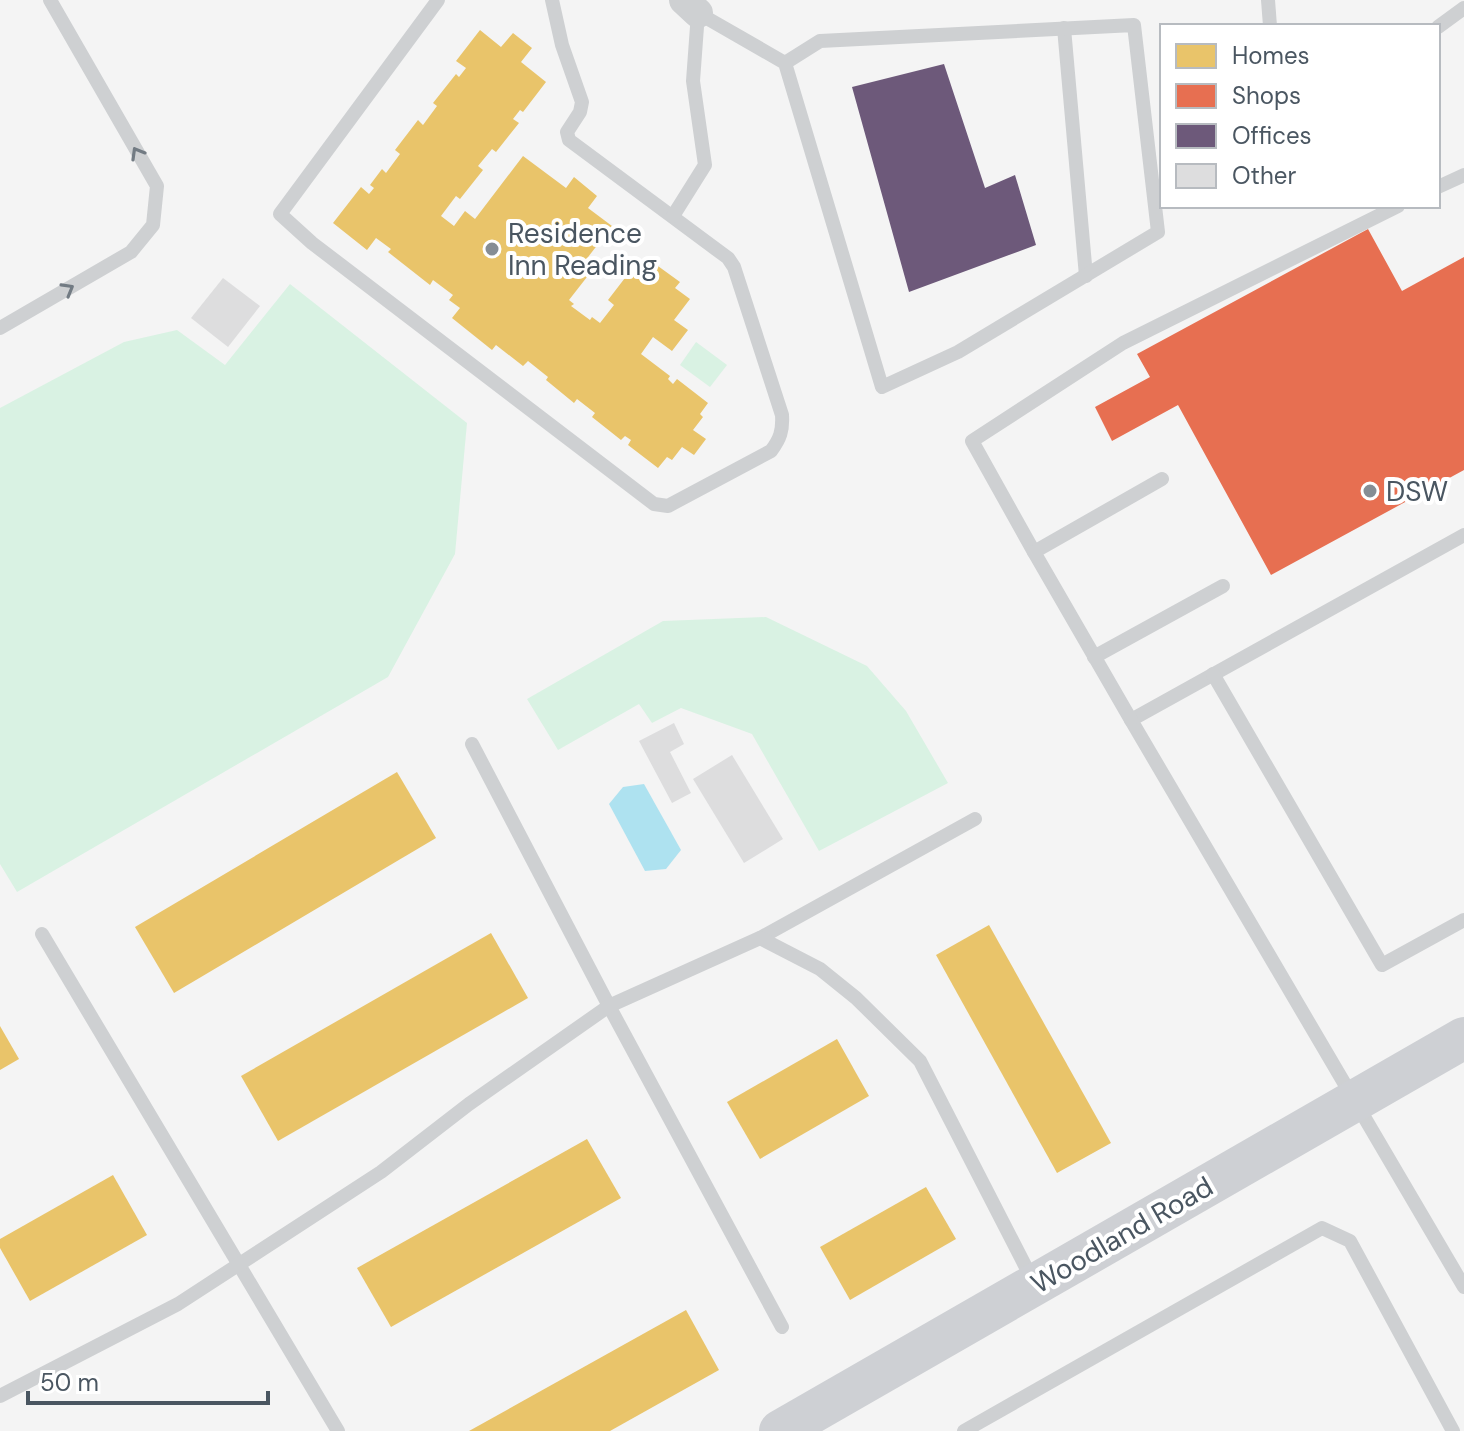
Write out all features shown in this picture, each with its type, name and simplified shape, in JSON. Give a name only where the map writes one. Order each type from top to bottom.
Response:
[{"type":"main road","name":"Woodland Road","points":[[780,1431],[1464,1038]]},
{"type":"lane","points":[[0,328],[131,252],[153,225],[157,186],[50,0]]},
{"type":"lane","points":[[438,0],[280,214],[293,228],[654,504],[668,506],[771,451],[780,440],[782,415],[734,267],[721,252],[569,140],[567,132],[580,112],[582,102],[562,45],[552,0]]},
{"type":"lane","points":[[1268,0],[1270,24]]},
{"type":"lane","points":[[673,216],[705,165],[693,81],[691,6]]},
{"type":"lane","points":[[691,6],[785,63],[882,387],[958,352],[1158,232],[1134,25],[820,41],[785,63]]},
{"type":"lane","points":[[1440,26],[1464,8]]},
{"type":"lane","points":[[1064,28],[1086,276]]},
{"type":"lane","points":[[1440,186],[1464,175]]},
{"type":"lane","points":[[1394,208],[1123,343],[972,441],[1094,657],[1464,1287]]},
{"type":"lane","points":[[1034,552],[1162,479]]},
{"type":"lane","points":[[1131,720],[1464,535]]},
{"type":"lane","points":[[1094,657],[1223,586]]},
{"type":"lane","points":[[1213,674],[1382,965],[1464,920]]},
{"type":"lane","points":[[472,744],[782,1327]]},
{"type":"lane","points":[[0,1396],[178,1304],[381,1172],[469,1104],[609,1006],[760,938],[975,819]]},
{"type":"lane","points":[[42,934],[338,1431]]},
{"type":"lane","points":[[760,938],[820,969],[856,998],[920,1061],[1035,1285]]},
{"type":"lane","points":[[964,1431],[1322,1228],[1350,1241],[1453,1431]]},
{"type":"green space","points":[[290,284],[467,423],[455,554],[388,677],[17,892],[0,864],[0,408],[124,342],[177,330],[225,365]]},
{"type":"green space","points":[[696,342],[727,365],[710,387],[680,365]]},
{"type":"green space","points":[[766,617],[867,666],[906,711],[948,783],[819,851],[752,734],[681,708],[652,723],[639,704],[558,750],[527,699],[663,621]]},
{"type":"water","points":[[644,784],[681,850],[666,869],[645,871],[609,804],[623,787]]},
{"type":"building: Homes","name":"Residence Inn Reading","points":[[480,30],[501,47],[513,33],[532,48],[521,62],[546,82],[523,112],[520,110],[513,119],[519,123],[496,152],[492,149],[478,166],[483,170],[460,199],[456,196],[441,216],[454,226],[465,211],[475,219],[523,156],[566,188],[574,177],[597,196],[588,208],[612,226],[585,261],[594,268],[569,300],[574,304],[571,306],[590,320],[592,317],[600,323],[614,305],[608,300],[638,261],[646,267],[651,261],[680,282],[675,288],[690,299],[674,320],[688,330],[672,351],[653,337],[641,354],[670,376],[668,379],[673,384],[677,379],[708,403],[700,414],[703,417],[693,430],[706,439],[694,455],[682,447],[672,460],[667,457],[658,468],[628,445],[631,440],[625,436],[621,440],[592,417],[595,413],[577,399],[574,403],[528,361],[523,366],[496,345],[492,350],[452,318],[460,308],[449,300],[453,295],[433,280],[430,285],[388,252],[391,249],[376,238],[367,250],[333,223],[361,187],[369,194],[374,188],[370,185],[382,169],[386,173],[400,154],[395,150],[418,120],[423,125],[437,106],[433,103],[456,74],[459,77],[466,68],[456,61]]},
{"type":"building: Homes","points":[[397,772],[436,838],[174,993],[135,927]]},
{"type":"building: Homes","points":[[989,925],[1111,1143],[1057,1173],[936,955]]},
{"type":"building: Homes","points":[[491,933],[528,998],[278,1141],[241,1076]]},
{"type":"building: Homes","points":[[0,1026],[19,1059],[0,1070]]},
{"type":"building: Homes","points":[[837,1039],[869,1096],[760,1159],[727,1102]]},
{"type":"building: Homes","points":[[587,1139],[621,1198],[391,1327],[357,1268]]},
{"type":"building: Homes","points":[[113,1175],[147,1235],[30,1301],[0,1248],[0,1239]]},
{"type":"building: Homes","points":[[926,1187],[956,1239],[850,1300],[820,1247]]},
{"type":"building: Homes","points":[[686,1310],[719,1370],[610,1431],[469,1431]]},
{"type":"building: Shops","points":[[1368,229],[1402,291],[1464,257],[1464,470],[1271,575],[1178,405],[1112,441],[1095,407],[1150,377],[1137,354]]},
{"type":"building: Offices","points":[[944,64],[985,188],[1015,175],[1036,245],[909,292],[852,87]]},
{"type":"building: Other","points":[[223,278],[260,306],[228,347],[191,318]]},
{"type":"building: Other","points":[[674,723],[684,744],[670,752],[691,793],[672,803],[639,741]]},
{"type":"building: Other","points":[[732,755],[783,839],[744,863],[693,779]]},
{"type":"place","name":"Residence Inn Reading","points":[[492,249]]},
{"type":"place","name":"DSW","points":[[1370,491]]}]
